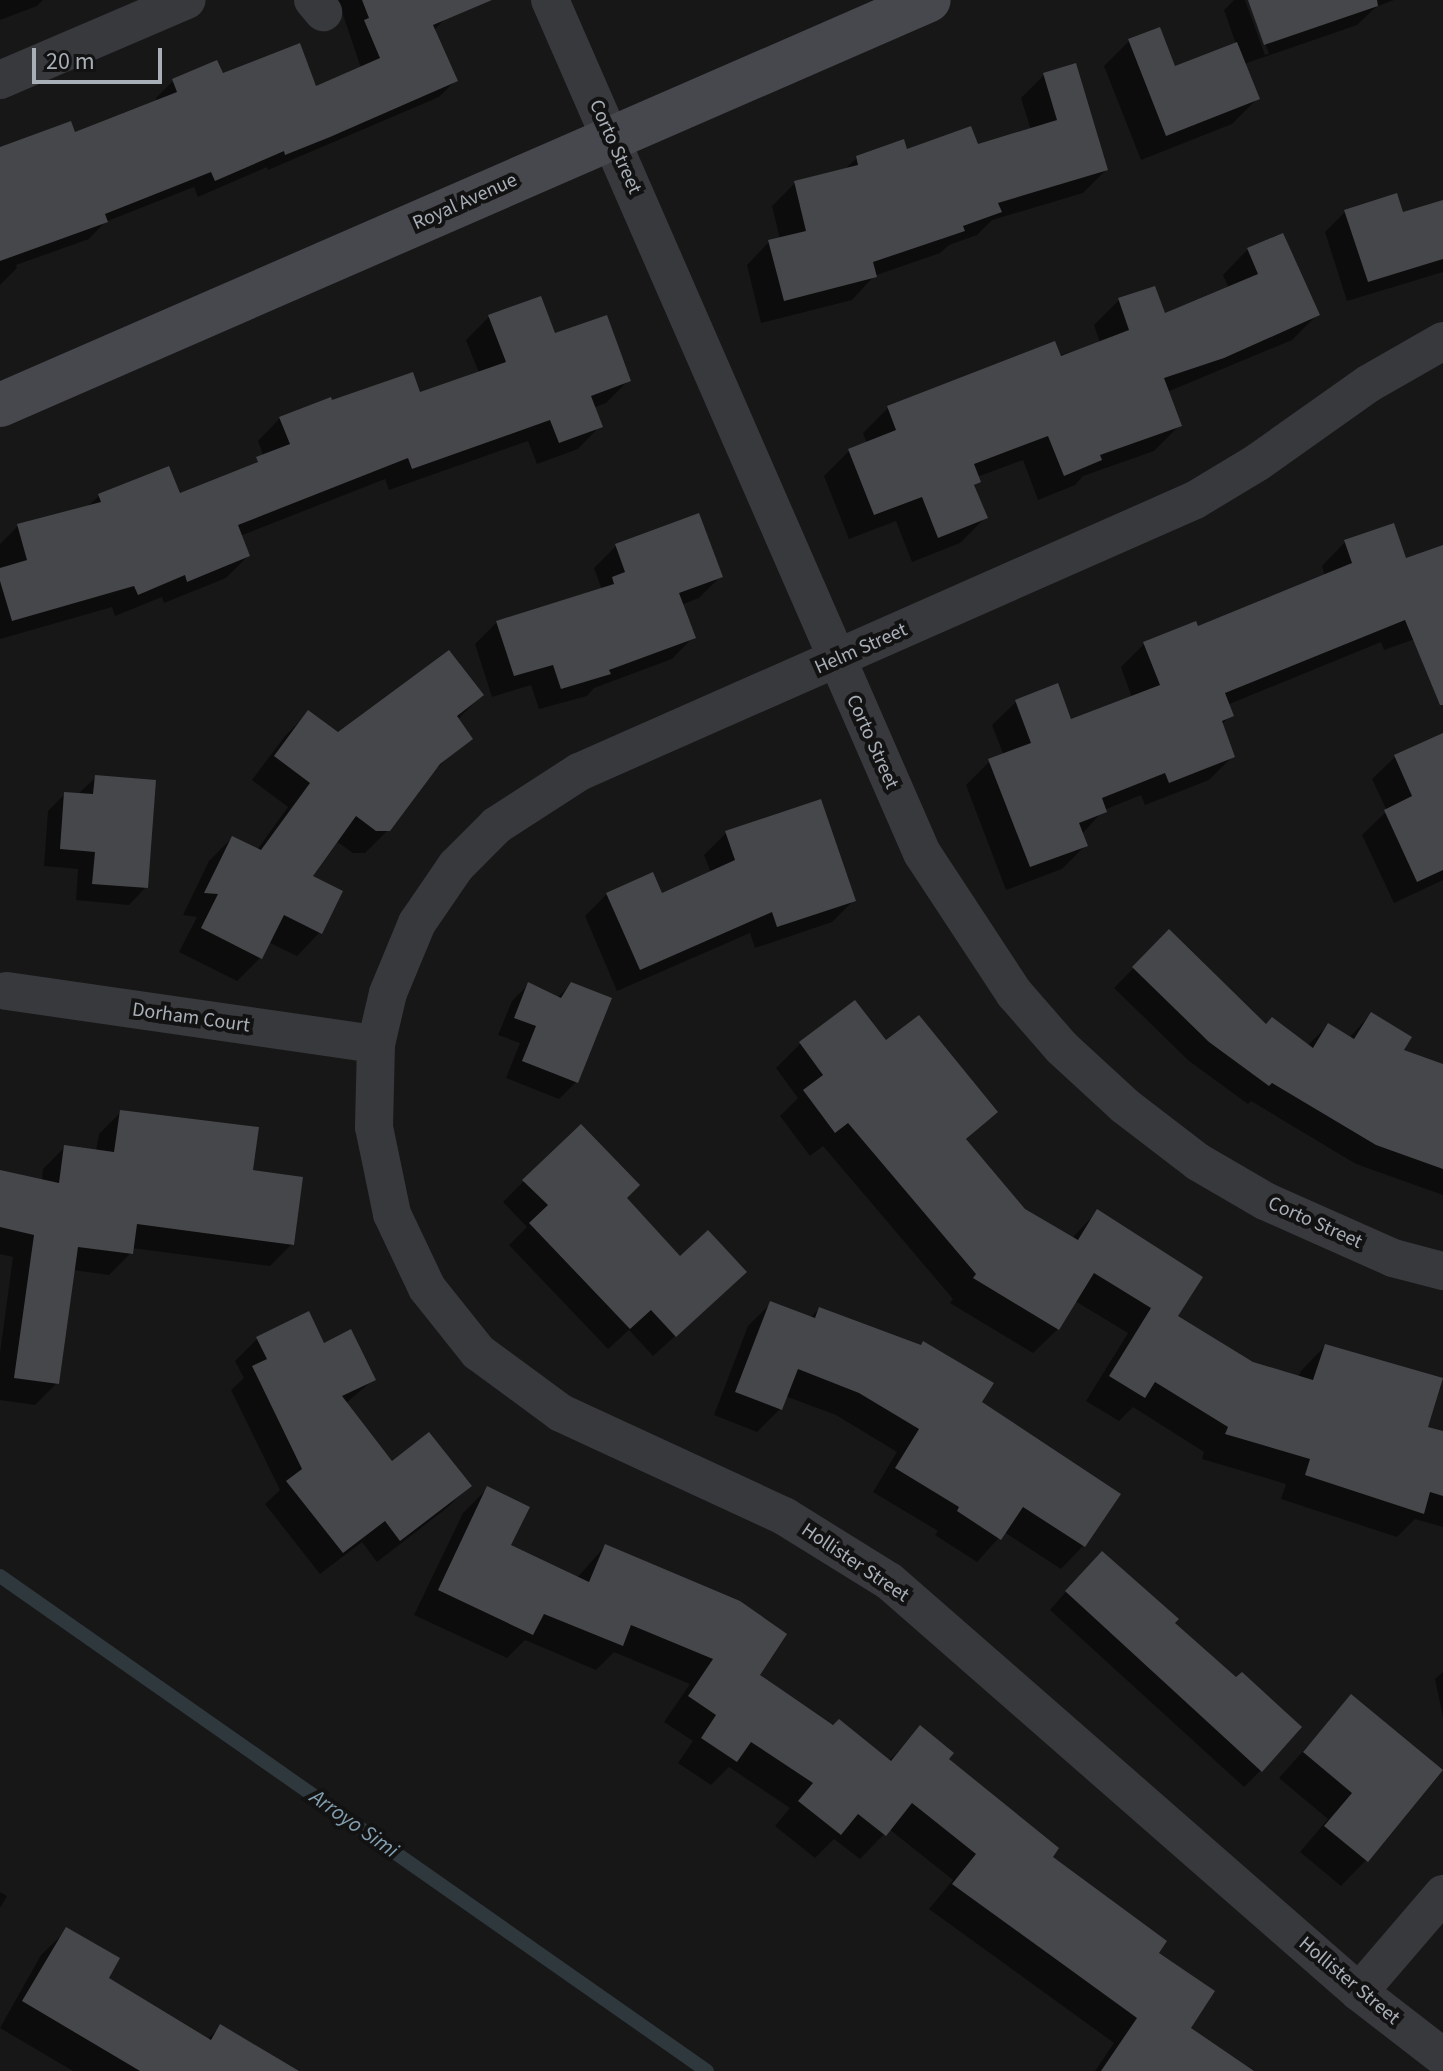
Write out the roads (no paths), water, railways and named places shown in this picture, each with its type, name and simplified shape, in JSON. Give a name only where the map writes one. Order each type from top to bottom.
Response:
[{"type":"main road","name":"Royal Avenue","points":[[0,405],[929,0]]},
{"type":"street","points":[[0,80],[187,0]]},
{"type":"street","name":"Corto Street","points":[[550,0],[835,660],[922,853],[1014,993],[1062,1048],[1125,1106],[1198,1162],[1265,1201],[1393,1258],[1443,1271]]},
{"type":"street","name":"Helm Street","points":[[376,1044],[388,993],[417,923],[456,866],[497,825],[579,772],[1195,500],[1258,462],[1368,384],[1443,341]]},
{"type":"street","name":"Dorham Court","points":[[7,991],[376,1044]]},
{"type":"street","name":"Hollister Street","points":[[376,1044],[374,1127],[392,1214],[427,1288],[478,1352],[561,1413],[784,1516],[889,1581],[1359,1992],[1443,2057]]},
{"type":"street","points":[[1359,1992],[1443,1894]]},
{"type":"waterway","name":"Arroyo Simi","points":[[0,1576],[707,2071]]}]
